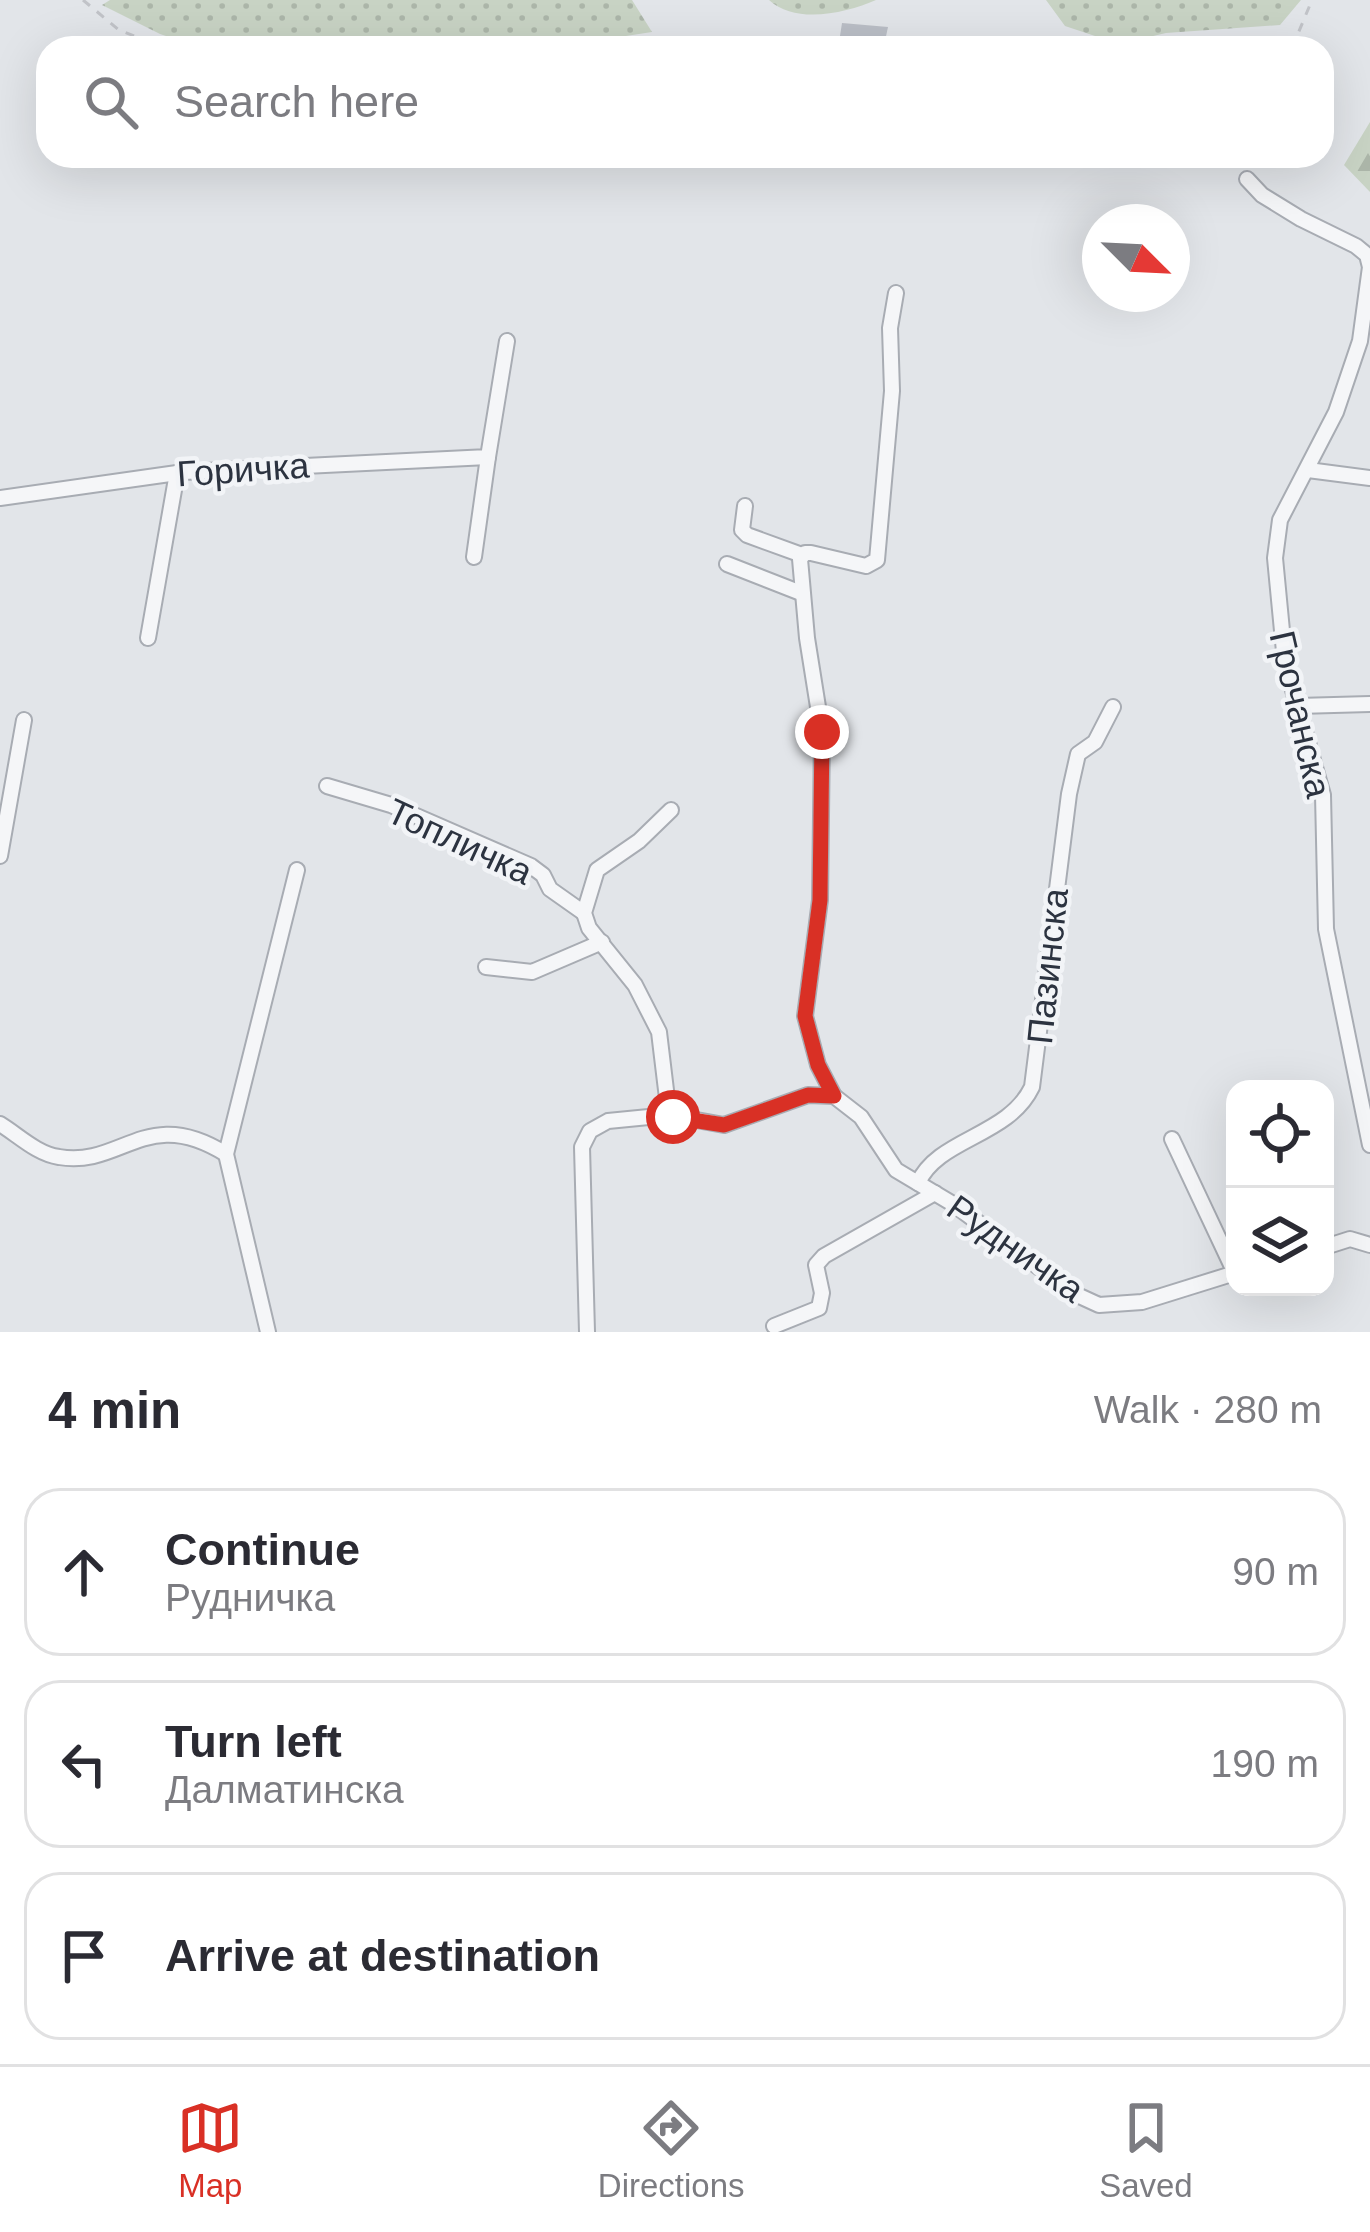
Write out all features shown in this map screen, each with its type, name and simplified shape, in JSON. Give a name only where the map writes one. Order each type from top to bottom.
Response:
[{"type":"street","name":"Грочанска","points":[[1247,179],[1262,195],[1356,247],[1366,255],[1370,267],[1360,341],[1336,412],[1280,520],[1275,558],[1279,624],[1323,795],[1326,929],[1370,1145]]},
{"type":"street","points":[[745,506],[742,530],[747,535],[802,555],[866,566],[877,560],[896,293]]},
{"type":"street","points":[[474,557],[507,340]]},
{"type":"street","name":"Горичка","points":[[0,498],[178,472],[488,457]]},
{"type":"street","points":[[1309,470],[1370,478]]},
{"type":"street","points":[[148,638],[178,472]]},
{"type":"street","points":[[587,1332],[584,1141],[601,1123],[669,1115],[724,1125],[808,1095],[834,1096],[818,1065],[805,1016],[820,900],[822,732],[801,593],[802,555]]},
{"type":"street","points":[[727,564],[801,593]]},
{"type":"street","points":[[1298,706],[1370,704]]},
{"type":"street","name":"Пазинска","points":[[918,1183],[937,1160],[1013,1114],[1032,1087],[1069,794],[1078,754],[1095,742],[1113,707]]},
{"type":"street","points":[[0,856],[24,720]]},
{"type":"street","name":"Топличка","points":[[327,786],[391,805],[531,866],[543,874],[550,889],[584,913],[589,928],[635,985],[659,1032],[669,1115]]},
{"type":"street","points":[[584,913],[597,870],[639,841],[671,810]]},
{"type":"street","points":[[268,1332],[226,1154],[297,870]]},
{"type":"street","points":[[486,967],[532,972],[602,942]]},
{"type":"street","name":"Рудничка","points":[[834,1096],[861,1117],[896,1170],[1075,1294],[1099,1305],[1142,1302],[1226,1276]]},
{"type":"street","points":[[0,1124],[41,1151],[62,1158],[90,1156],[159,1135],[200,1140],[226,1154]]},
{"type":"street","points":[[1172,1139],[1226,1254]]},
{"type":"street","name":"Рудничка","points":[[774,1326],[819,1307],[822,1293],[816,1265],[824,1256],[935,1193]]},
{"type":"street","points":[[1334,1244],[1350,1239],[1370,1245]]},
{"type":"path","points":[[83,0],[119,30],[134,36]]},
{"type":"path","points":[[1297,36],[1312,0]]},
{"type":"path","points":[[1238,168],[1247,179]]},
{"type":"green space","points":[[110,0],[632,0],[652,32],[626,36],[166,36],[102,5]]},
{"type":"green space","points":[[769,0],[876,0],[836,12],[807,14],[780,8]]},
{"type":"green space","points":[[1046,0],[1301,0],[1280,25],[1153,36],[1095,36],[1065,26]]},
{"type":"green space","points":[[1370,122],[1370,192],[1344,165]]},
{"type":"building","points":[[842,23],[888,27],[886,36],[840,36]]},
{"type":"route","points":[[673,1117],[724,1125],[808,1095],[834,1096],[818,1065],[805,1016],[820,900],[822,732]]}]
